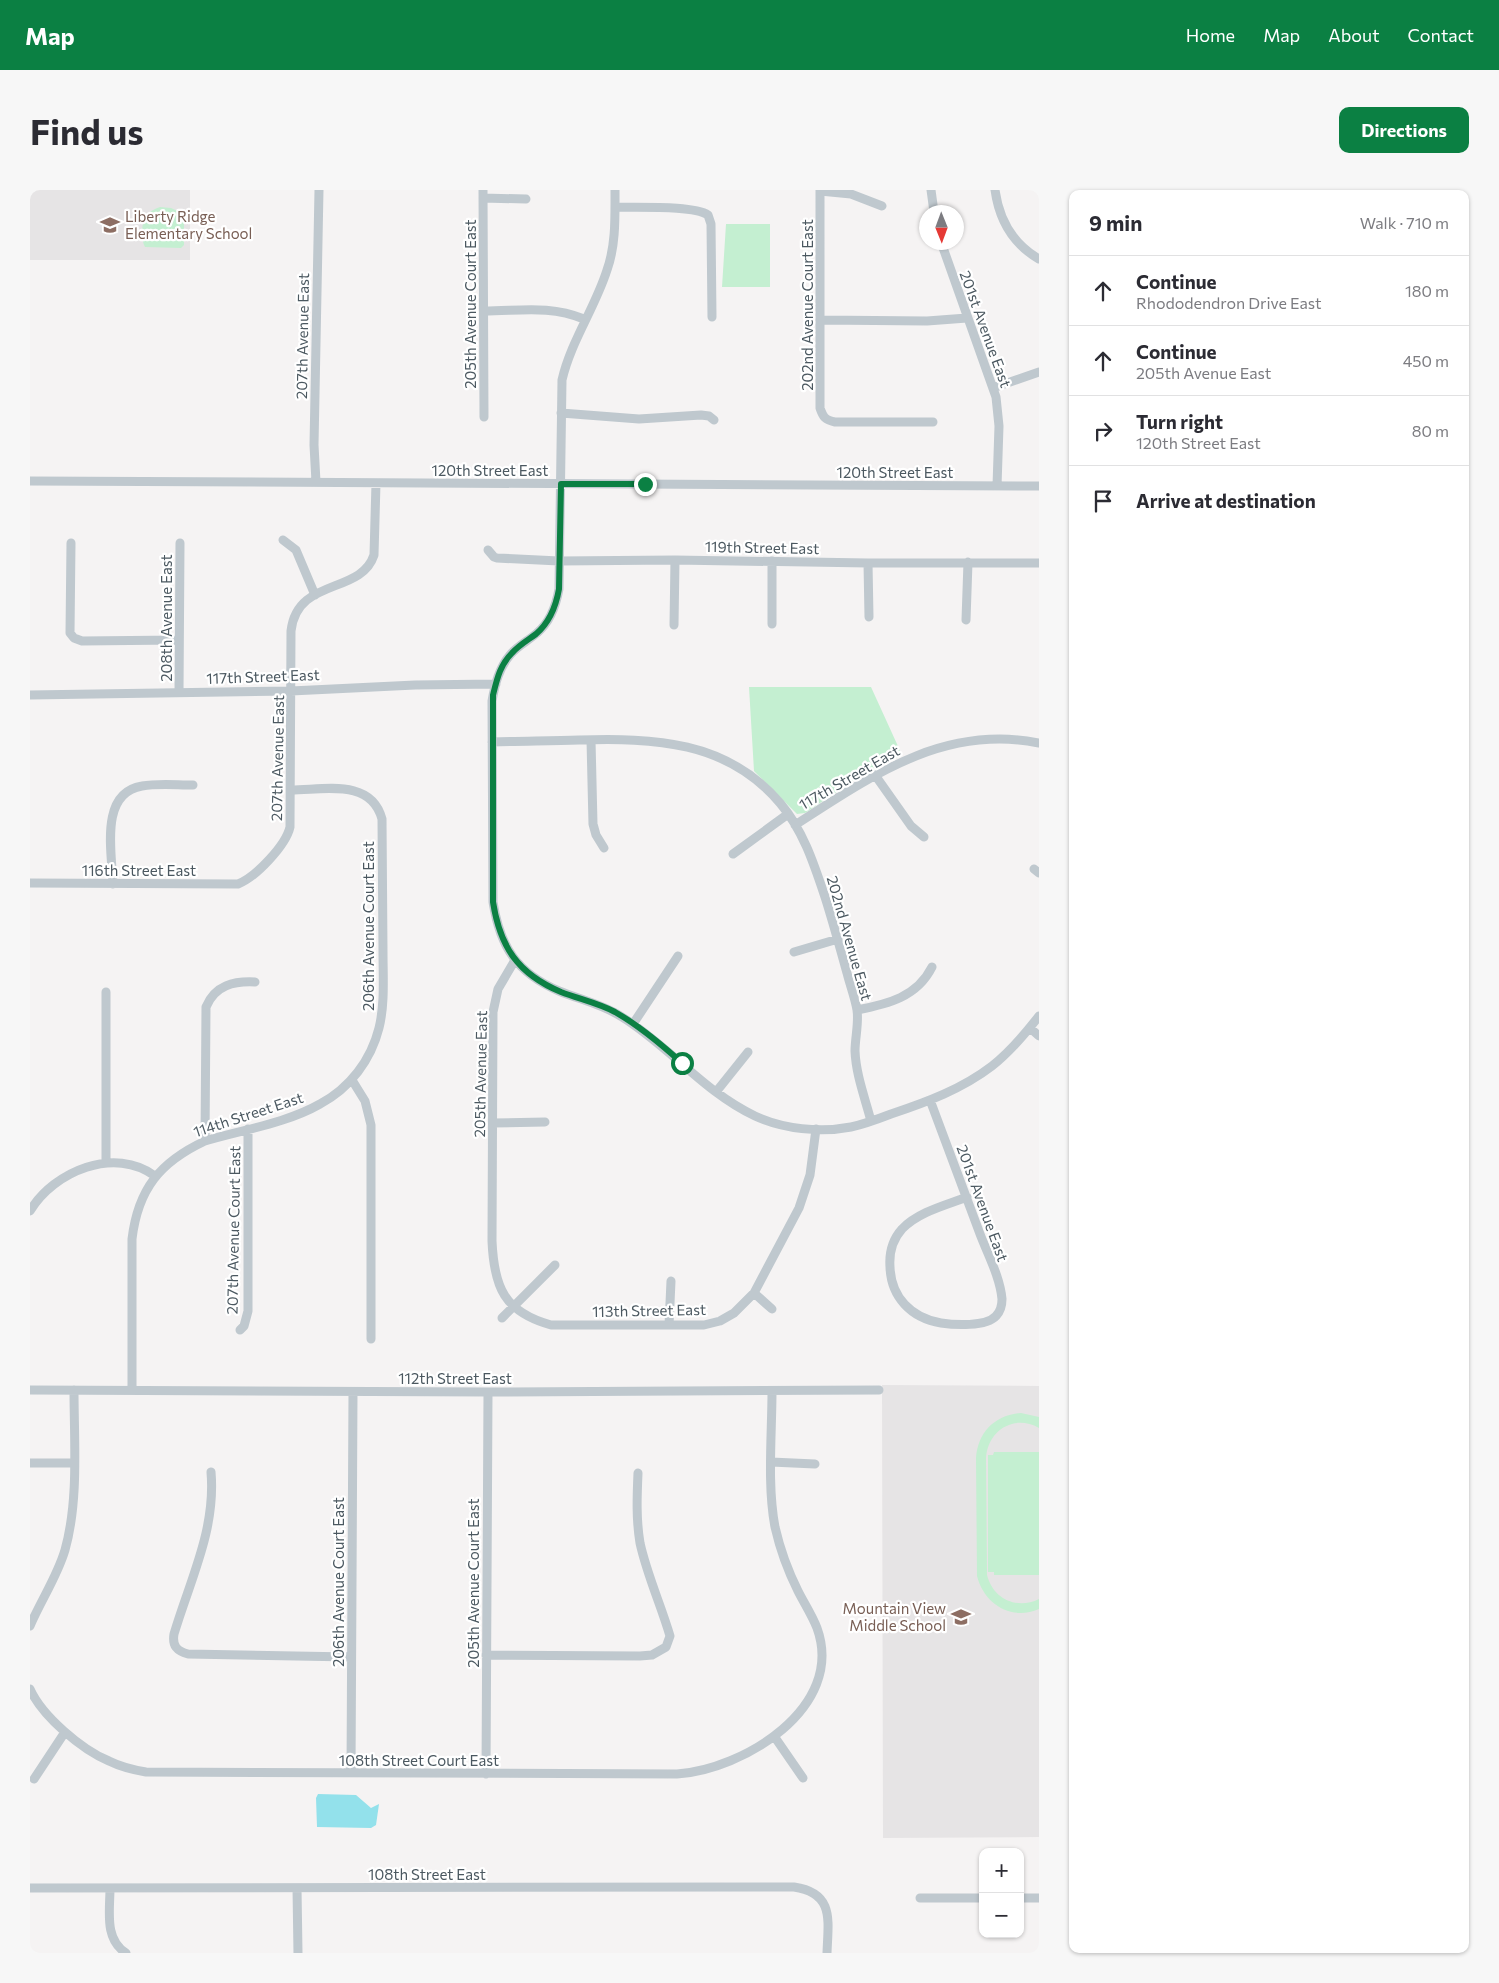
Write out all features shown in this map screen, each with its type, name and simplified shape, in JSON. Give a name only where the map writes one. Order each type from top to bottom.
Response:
[{"type":"street","name":"207th Avenue East","points":[[316,482],[314,416],[318,190]]},
{"type":"street","points":[[615,190],[611,258],[605,277],[569,354],[562,380],[559,589],[553,610],[540,630],[511,653],[502,665],[492,701],[493,902],[496,922],[502,940],[515,960],[539,981],[560,991],[602,1006],[633,1024],[655,1039],[716,1092],[743,1110],[767,1121],[796,1127],[816,1129],[852,1127],[930,1100],[964,1084],[993,1065],[1009,1051],[1039,1016]]},
{"type":"street","points":[[820,190],[851,194],[882,206]]},
{"type":"street","name":"202nd Avenue Court East","points":[[820,190],[820,408],[824,419],[835,422],[933,422]]},
{"type":"street","points":[[932,190],[933,205]]},
{"type":"street","points":[[995,190],[1000,212],[1006,226],[1020,244],[1039,259]]},
{"type":"street","points":[[483,194],[526,199]]},
{"type":"street","name":"205th Avenue Court East","points":[[483,194],[484,417]]},
{"type":"street","points":[[615,207],[685,210],[706,213],[711,224],[712,317]]},
{"type":"street","name":"201st Avenue East","points":[[944,250],[993,388],[997,405],[999,426],[997,486]]},
{"type":"street","points":[[484,311],[551,309],[570,313],[584,320]]},
{"type":"street","points":[[821,320],[927,321],[967,318]]},
{"type":"street","points":[[993,388],[1039,372]]},
{"type":"street","points":[[561,413],[639,419],[701,415],[709,416],[714,420]]},
{"type":"street","name":"120th Street East","points":[[30,482],[1039,486]]},
{"type":"street","name":"207th Avenue East","points":[[246,880],[286,840],[290,827],[291,631],[293,618],[301,604],[315,595],[359,574],[367,568],[372,560],[376,525],[376,483]]},
{"type":"street","points":[[283,540],[296,550],[315,595]]},
{"type":"street","points":[[71,543],[70,633],[72,636],[82,641],[178,640]]},
{"type":"street","name":"208th Avenue East","points":[[179,692],[180,543]]},
{"type":"street","name":"119th Street East","points":[[488,550],[497,558],[559,561],[1039,563]]},
{"type":"street","points":[[674,625],[675,560]]},
{"type":"street","points":[[772,561],[772,624]]},
{"type":"street","points":[[966,620],[968,562]]},
{"type":"street","points":[[868,563],[869,617]]},
{"type":"street","name":"117th Street East","points":[[30,695],[291,691],[416,685],[496,684]]},
{"type":"street","name":"117th Street East","points":[[492,742],[634,739],[664,742],[708,753],[754,778],[773,795],[795,825],[874,775],[903,760],[949,744],[990,739],[1012,739],[1039,743]]},
{"type":"street","points":[[591,740],[593,824],[596,835],[604,848]]},
{"type":"street","points":[[874,775],[911,826],[924,837]]},
{"type":"street","points":[[113,884],[112,823],[114,808],[119,798],[129,790],[142,786],[192,785]]},
{"type":"street","name":"206th Avenue Court East","points":[[291,790],[352,790],[365,794],[375,803],[382,819],[381,1018],[374,1044],[352,1080]]},
{"type":"street","points":[[733,854],[788,814]]},
{"type":"street","name":"202nd Avenue East","points":[[795,825],[815,866],[838,939],[857,1010],[856,1065],[871,1121]]},
{"type":"street","name":"116th Street East","points":[[30,883],[232,884],[246,880]]},
{"type":"street","points":[[794,952],[838,939]]},
{"type":"street","points":[[633,1024],[678,956]]},
{"type":"street","name":"205th Avenue East","points":[[514,1306],[503,1293],[496,1278],[492,1241],[493,1012],[498,989],[515,960]]},
{"type":"street","points":[[857,1010],[886,1003],[910,994],[922,984],[932,967]]},
{"type":"street","points":[[204,1141],[206,1007],[212,996],[223,986],[255,982]]},
{"type":"street","points":[[106,992],[106,1162]]},
{"type":"street","points":[[1030,1028],[1039,1036]]},
{"type":"street","points":[[716,1092],[748,1052]]},
{"type":"street","points":[[352,1080],[365,1101],[371,1125],[371,1339]]},
{"type":"street","name":"114th Street East","points":[[132,1390],[132,1239],[135,1217],[141,1199],[155,1176],[178,1155],[204,1141],[298,1114],[320,1105],[352,1080]]},
{"type":"street","name":"201st Avenue East","points":[[930,1100],[967,1197],[1000,1288],[1002,1303],[996,1317],[987,1322],[974,1324],[941,1323],[921,1317],[907,1308],[898,1297],[892,1284],[891,1251],[896,1236],[916,1218],[967,1197]]},
{"type":"street","points":[[493,1123],[545,1122]]},
{"type":"street","name":"207th Avenue Court East","points":[[240,1330],[244,1326],[248,1311],[248,1129]]},
{"type":"street","points":[[772,1309],[754,1293],[800,1208],[810,1175],[816,1129]]},
{"type":"street","points":[[31,1205],[61,1179],[106,1162],[130,1163],[147,1170],[155,1176]]},
{"type":"street","points":[[502,1318],[555,1266]]},
{"type":"street","points":[[669,1325],[671,1281]]},
{"type":"street","name":"113th Street East","points":[[514,1306],[527,1317],[551,1325],[704,1325],[720,1320],[740,1309],[754,1293]]},
{"type":"street","name":"112th Street East","points":[[30,1390],[353,1392],[879,1390]]},
{"type":"street","points":[[30,1626],[56,1572],[71,1527],[74,1506],[74,1390]]},
{"type":"street","name":"108th Street Court East","points":[[30,1689],[46,1713],[66,1732],[104,1759],[146,1772],[692,1773],[727,1762],[774,1736],[794,1720],[808,1703],[819,1675],[822,1652],[818,1629],[798,1591],[780,1546],[775,1525],[771,1462],[772,1391]]},
{"type":"street","name":"206th Avenue Court East","points":[[351,1773],[353,1392]]},
{"type":"street","name":"205th Avenue Court East","points":[[486,1774],[488,1392]]},
{"type":"street","points":[[771,1462],[815,1464]]},
{"type":"street","points":[[31,1463],[74,1463]]},
{"type":"street","points":[[211,1472],[212,1492],[208,1529],[202,1554],[174,1634],[174,1645],[178,1651],[188,1654],[351,1657]]},
{"type":"street","points":[[486,1656],[640,1656],[652,1654],[664,1648],[669,1642],[670,1636],[640,1542],[637,1513],[638,1472]]},
{"type":"street","points":[[34,1779],[66,1732]]},
{"type":"street","points":[[774,1736],[802,1778]]},
{"type":"street","name":"108th Street East","points":[[30,1888],[794,1887],[811,1891],[821,1898],[826,1905],[828,1915],[827,1953]]},
{"type":"street","points":[[110,1888],[111,1931],[114,1940],[126,1953]]},
{"type":"street","points":[[297,1888],[298,1953]]},
{"type":"street","points":[[920,1898],[979,1898]]},
{"type":"street","points":[[1024,1898],[1039,1898]]},
{"type":"shaded area","name":"Liberty Ridge Elementary School","points":[[30,190],[190,190],[190,260],[30,260]]},
{"type":"shaded area","name":"Mountain View Middle School","points":[[882,1385],[1039,1386],[1039,1837],[883,1838]]},
{"type":"green space","points":[[160,207],[171,208],[184,214],[184,245],[181,248],[145,247],[142,231],[144,219],[152,210]]},
{"type":"green space","points":[[726,224],[770,224],[770,287],[722,287]]},
{"type":"green space","points":[[749,687],[871,687],[902,755],[859,777],[805,813],[797,814],[754,771]]},
{"type":"green space","points":[[1021,1413],[1039,1417],[1039,1428],[1030,1424],[1020,1423],[1004,1427],[992,1440],[986,1458],[987,1575],[990,1583],[1000,1596],[1014,1603],[1031,1602],[1039,1599],[1039,1609],[1018,1613],[1000,1608],[992,1602],[986,1595],[977,1576],[976,1458],[980,1440],[990,1426],[1003,1417]]},
{"type":"green space","points":[[994,1452],[1039,1452],[1039,1575],[994,1575],[994,1572],[988,1572],[988,1455],[993,1455]]},
{"type":"water","points":[[318,1794],[356,1795],[371,1808],[379,1804],[376,1825],[371,1828],[317,1827],[316,1798]]},
{"type":"place","name":"Liberty Ridge Elementary School","points":[[110,225]]},
{"type":"place","name":"Mountain View Middle School","points":[[961,1617]]},
{"type":"route","points":[[645,484],[561,484],[559,589],[557,599],[544,625],[536,634],[511,653],[502,665],[492,701],[493,902],[496,922],[502,940],[515,960],[530,975],[560,991],[615,1012],[655,1039],[682,1063]]}]
